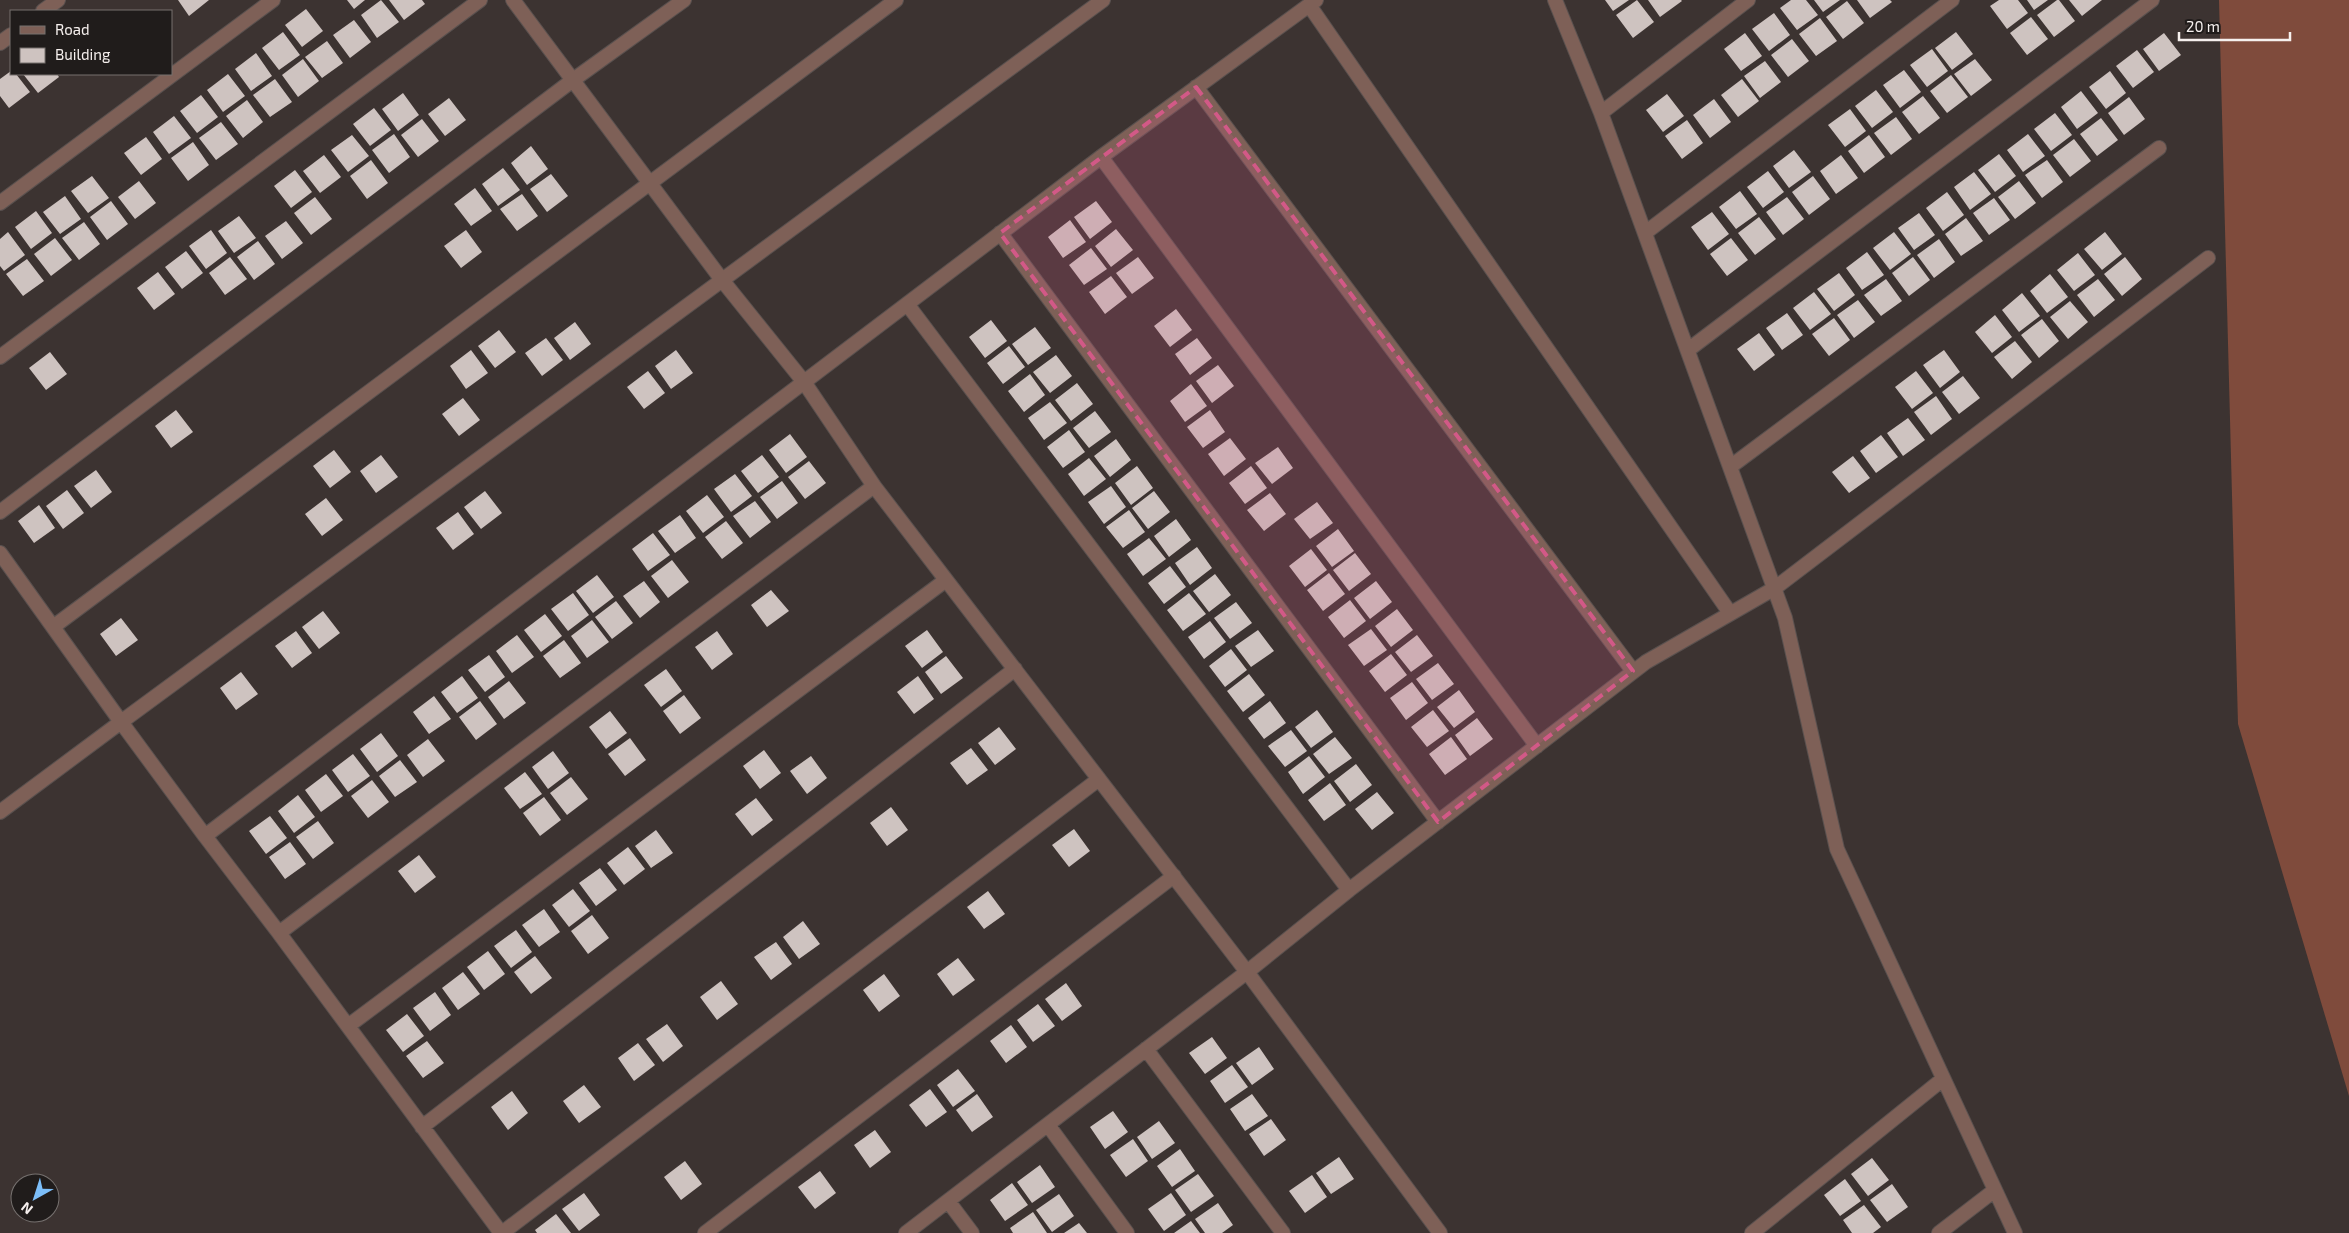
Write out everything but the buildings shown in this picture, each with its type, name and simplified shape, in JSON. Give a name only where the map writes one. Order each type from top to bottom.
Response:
[{"type":"street","points":[[44,10],[58,0]]},
{"type":"street","points":[[0,203],[273,0]]},
{"type":"street","points":[[0,357],[480,0]]},
{"type":"street","points":[[514,0],[722,280],[804,382],[874,486],[1247,972],[1440,1233]]},
{"type":"street","points":[[0,512],[573,80],[684,0]]},
{"type":"street","points":[[53,627],[896,0]]},
{"type":"street","points":[[0,812],[1103,0]]},
{"type":"street","points":[[1555,0],[1601,113],[1785,618],[1837,849],[2014,1233]]},
{"type":"street","points":[[1601,113],[1748,0]]},
{"type":"street","points":[[1645,233],[1952,0]]},
{"type":"street","points":[[1688,350],[2152,0]]},
{"type":"street","points":[[205,836],[1101,157],[1313,3],[1730,613]]},
{"type":"street","points":[[1196,87],[1633,672]]},
{"type":"street","points":[[1730,467],[2159,148]]},
{"type":"street","points":[[1101,157],[1537,746]]},
{"type":"street","points":[[1000,233],[1438,822]]},
{"type":"street","points":[[906,1233],[1247,972],[1349,890],[1646,662],[1775,588],[2208,258]]},
{"type":"street","points":[[906,304],[1349,890]]},
{"type":"street","points":[[279,932],[874,486]]},
{"type":"street","points":[[0,553],[120,722],[279,932],[502,1233],[1099,779]]},
{"type":"street","points":[[348,1026],[946,580]]},
{"type":"street","points":[[422,1127],[1015,669]]},
{"type":"street","points":[[705,1233],[1174,876]]},
{"type":"street","points":[[1146,1049],[1283,1233]]},
{"type":"street","points":[[1752,1233],[1943,1079]]},
{"type":"street","points":[[1048,1125],[1127,1233]]},
{"type":"street","points":[[1938,1233],[1995,1190]]},
{"type":"street","points":[[948,1200],[972,1233]]},
{"type":"highlighted area","points":[[1196,87],[1633,671],[1438,822],[1000,233]]},
{"type":"shaded area","points":[[2219,0],[2349,0],[2349,1096],[2238,724]]}]
